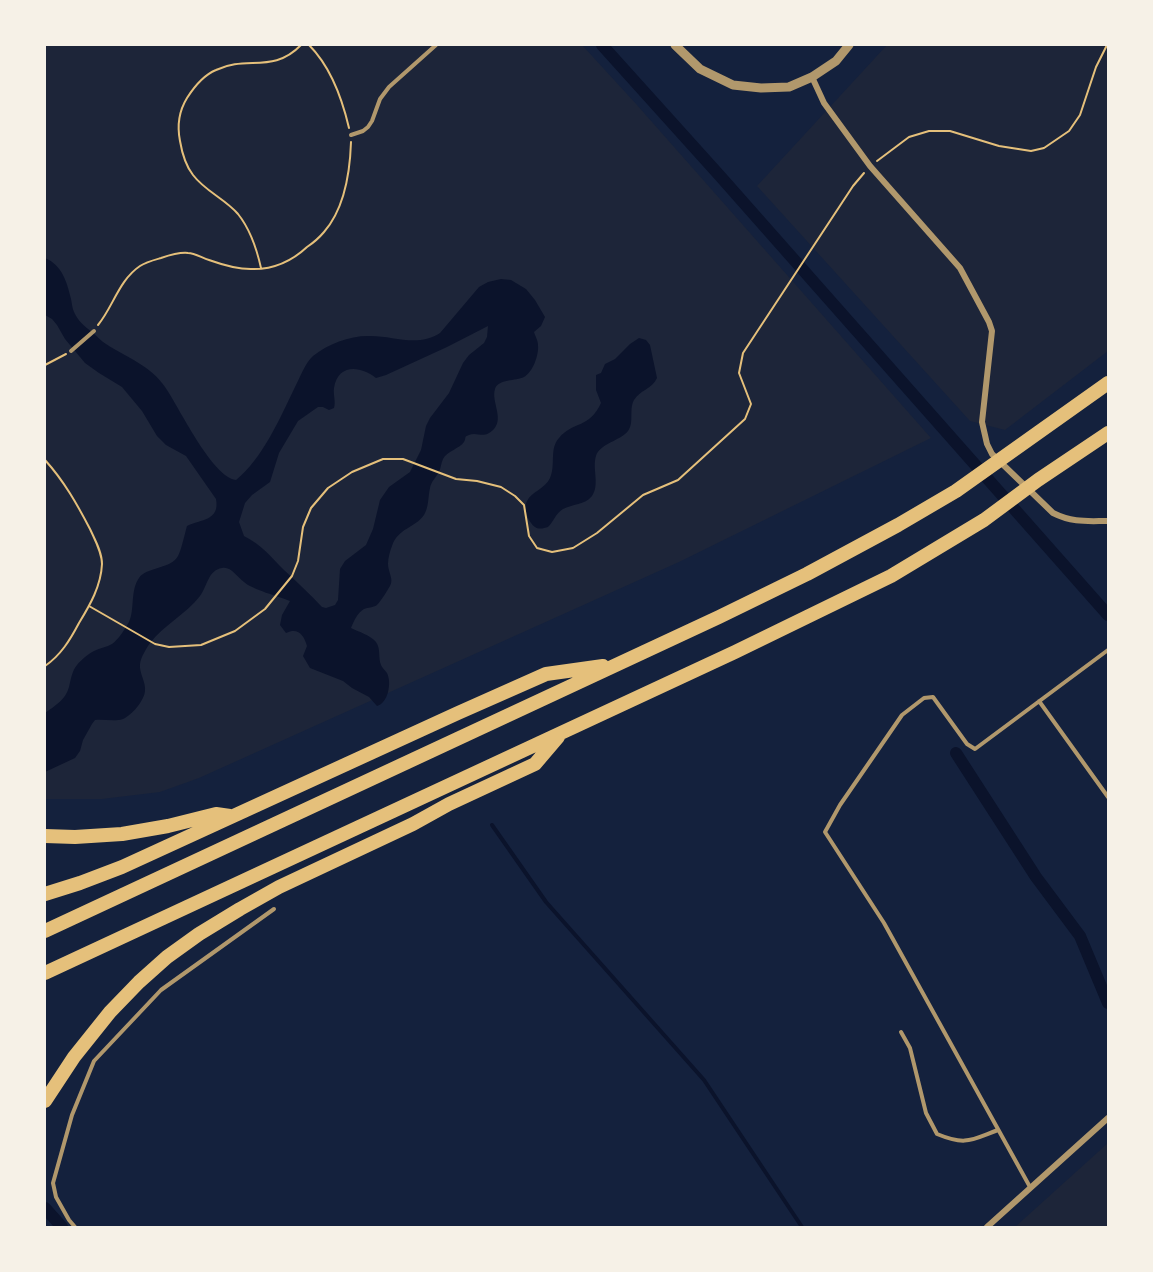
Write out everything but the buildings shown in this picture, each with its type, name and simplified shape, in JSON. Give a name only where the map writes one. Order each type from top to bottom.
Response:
[{"type":"highway","points":[[45,931],[620,664],[807,574],[956,491],[1108,383]]},
{"type":"highway","points":[[45,973],[735,652],[891,576],[984,520],[1038,480],[1108,434]]},
{"type":"highway","points":[[45,894],[122,867],[458,712],[546,674],[620,664]]},
{"type":"highway","points":[[45,1101],[74,1057],[110,1012],[167,957],[199,934],[299,877],[535,764],[561,733]]},
{"type":"highway","points":[[45,836],[122,834],[216,814],[232,817]]},
{"type":"street","points":[[675,45],[700,69],[733,84],[761,88],[789,87],[812,77],[836,61],[849,45]]},
{"type":"street","points":[[812,77],[824,103],[870,166],[960,268],[989,322],[992,331],[982,422],[992,454],[1053,513],[1065,519],[1078,521],[1108,521]]},
{"type":"street","points":[[987,1227],[1108,1118]]},
{"type":"lane","points":[[351,135],[368,127],[383,94],[436,45]]},
{"type":"lane","points":[[71,351],[94,331]]},
{"type":"lane","points":[[1031,1188],[884,923],[825,832],[840,805],[902,715],[924,698],[933,697],[967,744],[975,749],[1108,650]]},
{"type":"lane","points":[[1039,701],[1108,797]]},
{"type":"lane","points":[[75,1227],[56,1197],[52,1183],[72,1115],[94,1061],[161,990],[274,909]]},
{"type":"lane","points":[[901,1032],[910,1048],[926,1113],[937,1134],[950,1140],[964,1142],[998,1130]]},
{"type":"path","points":[[261,268],[253,242],[239,216],[191,172],[178,135],[180,112],[192,91],[215,70],[240,64],[277,61],[287,57],[301,45]]},
{"type":"path","points":[[94,331],[124,283],[147,262],[171,255],[190,253],[234,267],[261,268],[281,264],[297,256],[324,232],[339,207],[346,187],[351,135],[335,84],[309,45]]},
{"type":"path","points":[[89,606],[155,644],[169,647],[201,645],[236,631],[265,609],[292,576],[298,561],[303,527],[311,508],[328,488],[352,472],[383,459],[403,459],[456,479],[501,487],[524,505],[529,536],[537,548],[552,552],[573,548],[597,533],[643,495],[678,480],[745,419],[751,404],[739,373],[743,353],[853,186],[870,166],[909,137],[929,131],[950,131],[999,146],[1031,150],[1044,148],[1069,131],[1080,115],[1096,67],[1107,45]]},
{"type":"path","points":[[45,365],[71,351]]},
{"type":"path","points":[[45,460],[67,487],[96,540],[102,556],[95,594],[89,606],[60,653],[45,666]]},
{"type":"shaded area","points":[[45,45],[582,45],[931,438],[679,562],[199,778],[160,792],[102,799],[45,799]]},
{"type":"shaded area","points":[[887,45],[1108,45],[1108,351],[1005,430],[970,421],[757,186]]},
{"type":"shaded area","points":[[45,258],[56,265],[63,275],[73,310],[84,326],[104,343],[153,373],[165,387],[207,455],[227,476],[236,480],[263,449],[310,359],[325,348],[361,336],[422,340],[440,333],[479,287],[488,282],[501,279],[511,280],[526,289],[545,317],[541,326],[534,332],[538,341],[538,349],[533,367],[524,377],[500,383],[495,389],[498,420],[494,429],[484,435],[466,436],[462,444],[445,456],[432,482],[426,512],[416,523],[398,535],[392,546],[388,562],[390,586],[377,605],[359,613],[351,628],[371,637],[378,645],[380,662],[387,673],[389,682],[388,692],[381,704],[377,706],[369,697],[343,681],[310,668],[303,656],[307,646],[302,635],[294,631],[286,633],[280,625],[282,615],[290,601],[253,587],[231,570],[217,569],[194,602],[147,648],[140,664],[145,691],[137,707],[123,719],[95,720],[75,758],[45,772],[45,713],[60,702],[65,695],[74,670],[80,661],[117,640],[131,617],[134,589],[142,574],[175,560],[187,526],[212,515],[215,512],[216,499],[186,456],[166,445],[157,436],[142,411],[122,387],[85,363],[52,319],[45,315]],"holes":[[[488,326],[484,343],[463,363],[449,393],[430,418],[421,450],[410,472],[389,487],[380,500],[373,529],[366,545],[345,561],[340,569],[338,600],[335,605],[322,607],[266,552],[244,536],[239,522],[245,503],[270,482],[279,453],[298,421],[318,407],[329,410],[334,408],[334,388],[340,374],[357,369],[376,378]]]},
{"type":"shaded area","points":[[639,338],[646,340],[650,345],[657,378],[634,400],[628,431],[598,452],[592,496],[586,501],[561,511],[548,527],[537,528],[528,518],[526,504],[529,498],[550,478],[556,442],[564,433],[586,421],[596,411],[601,403],[596,390],[596,375],[601,373],[605,364],[615,359]]},
{"type":"shaded area","points":[[1108,1143],[1108,1227],[1015,1227]]},
{"type":"waterway","points":[[602,45],[1108,615]]},
{"type":"waterway","points":[[956,753],[1036,877],[1080,936],[1108,1003]]},
{"type":"waterway","points":[[492,825],[546,902],[704,1080],[802,1227]]},
{"type":"waterway","points":[[45,1208],[62,1227]]}]
